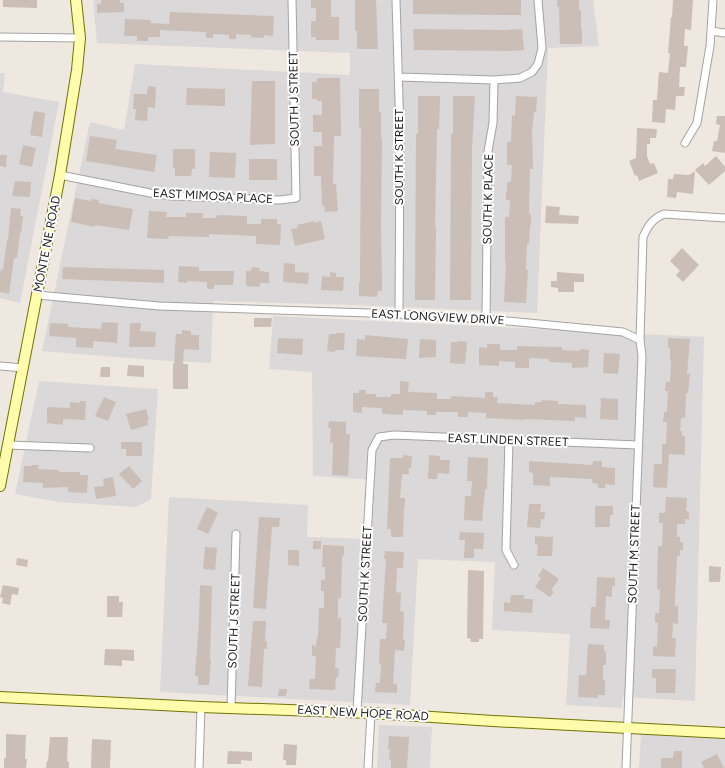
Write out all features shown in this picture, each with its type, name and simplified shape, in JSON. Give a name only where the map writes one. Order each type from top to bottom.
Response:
[{"type":"street","name":"MONTE NE ROAD","points":[[0,486],[38,295],[78,66],[80,38],[76,0]]},
{"type":"street","name":"SOUTH J STREET","points":[[292,0],[296,198]]},
{"type":"street","name":"SOUTH K STREET","points":[[396,0],[400,133],[399,314]]},
{"type":"street","points":[[399,77],[494,80],[520,78],[532,72],[538,64],[542,48],[538,0]]},
{"type":"street","points":[[685,143],[697,123],[704,87],[711,31],[713,0]]},
{"type":"street","points":[[711,31],[725,33]]},
{"type":"street","points":[[0,37],[80,38]]},
{"type":"street","name":"SOUTH K PLACE","points":[[486,319],[488,150],[493,123],[494,80]]},
{"type":"street","name":"EAST MIMOSA PLACE","points":[[60,175],[172,196],[280,200],[296,198]]},
{"type":"street","points":[[640,340],[643,237],[648,225],[656,218],[664,214],[725,218]]},
{"type":"street","name":"EAST LONGVIEW DRIVE","points":[[38,295],[159,306],[399,314],[486,319],[623,332],[640,340]]},
{"type":"street","name":"SOUTH M STREET","points":[[626,768],[642,356],[640,340]]},
{"type":"street","points":[[0,366],[23,368]]},
{"type":"street","name":"EAST LINDEN STREET","points":[[379,437],[394,435],[638,445]]},
{"type":"street","name":"SOUTH K STREET","points":[[357,712],[372,450],[379,437]]},
{"type":"street","points":[[509,440],[506,550],[514,565]]},
{"type":"street","points":[[8,445],[90,448]]},
{"type":"street","name":"SOUTH J STREET","points":[[231,707],[236,534]]},
{"type":"street","points":[[0,693],[16,698]]},
{"type":"street","name":"EAST NEW HOPE ROAD","points":[[0,698],[357,712],[493,721],[725,733]]},
{"type":"street","points":[[198,768],[201,707]]},
{"type":"street","points":[[368,768],[371,713]]},
{"type":"shaded area","points":[[93,0],[593,0],[599,46],[548,48],[537,313],[355,305],[213,301],[211,363],[42,351],[90,122],[124,130],[135,64],[350,75],[350,53],[97,43]]},
{"type":"shaded area","points":[[0,73],[5,73],[3,92],[59,102],[20,303],[0,298]]},
{"type":"shaded area","points":[[273,316],[704,337],[695,701],[623,697],[622,708],[566,705],[570,634],[492,630],[495,562],[418,559],[410,705],[160,692],[169,497],[308,505],[307,537],[372,539],[374,480],[313,476],[312,372],[269,369]]},
{"type":"shaded area","points":[[39,381],[158,389],[151,499],[136,507],[60,502],[15,494]]},
{"type":"shaded area","points":[[379,725],[432,727],[430,768],[377,768]]},
{"type":"shaded area","points":[[641,734],[725,738],[725,768],[639,768]]},
{"type":"building","points":[[3,0],[37,0],[37,8],[3,7]]},
{"type":"building","points":[[101,0],[120,0],[120,3],[124,3],[124,12],[97,13],[97,4],[101,4]]},
{"type":"building","points":[[311,0],[331,0],[331,17],[339,17],[339,40],[316,40],[316,37],[311,37],[311,21],[316,21],[316,8],[311,8]]},
{"type":"building","points":[[355,0],[376,0],[378,49],[357,49],[357,31],[355,31]]},
{"type":"building","points":[[413,0],[521,0],[521,15],[413,14]]},
{"type":"building","points":[[557,0],[579,0],[579,10],[581,10],[582,44],[560,44],[559,7],[557,7]]},
{"type":"building","points":[[673,0],[693,0],[691,30],[685,29],[684,46],[688,46],[686,67],[680,67],[679,87],[685,87],[684,96],[676,96],[675,110],[666,109],[665,123],[652,122],[653,100],[657,100],[659,72],[668,73],[670,53],[668,53]]},
{"type":"building","points":[[170,12],[274,16],[273,36],[264,35],[264,38],[236,34],[236,39],[229,39],[229,35],[213,34],[213,38],[206,38],[206,32],[160,30],[160,37],[148,37],[148,41],[137,41],[137,36],[124,36],[125,19],[151,20],[151,23],[169,24]]},
{"type":"building","points":[[413,29],[522,29],[524,50],[414,50]]},
{"type":"building","points":[[317,78],[340,78],[341,136],[334,136],[333,184],[336,184],[338,211],[325,212],[324,205],[322,206],[321,176],[314,176],[314,146],[322,146],[322,132],[313,132],[313,115],[322,115],[322,101],[312,99],[312,82],[317,82]]},
{"type":"building","points":[[252,81],[275,81],[275,144],[250,145]]},
{"type":"building","points":[[148,86],[156,87],[155,108],[148,107],[147,121],[135,120],[136,109],[133,109],[134,94],[147,94]]},
{"type":"building","points":[[187,88],[225,89],[225,106],[186,105]]},
{"type":"building","points":[[359,89],[379,89],[379,112],[381,112],[382,291],[378,291],[377,297],[359,296],[361,127],[359,127]]},
{"type":"building","points":[[418,96],[440,96],[439,129],[437,129],[435,300],[415,300],[416,134],[418,134]]},
{"type":"building","points":[[453,96],[475,96],[472,148],[471,300],[450,300],[451,134],[453,134]]},
{"type":"building","points":[[516,96],[537,97],[532,131],[533,169],[530,169],[529,214],[531,214],[531,225],[529,244],[527,244],[526,270],[528,270],[526,303],[504,302],[506,263],[505,217],[509,217],[510,200],[506,200],[506,192],[507,193],[507,182],[511,182],[512,165],[507,165],[507,142],[511,142],[512,115],[515,116]]},
{"type":"building","points":[[34,111],[45,113],[42,137],[30,135]]},
{"type":"building","points":[[717,116],[725,116],[725,153],[712,151],[714,141],[717,141],[720,125],[716,124]]},
{"type":"building","points":[[637,128],[657,129],[656,138],[650,138],[650,144],[647,144],[647,156],[650,164],[654,163],[658,173],[639,181],[637,175],[635,176],[629,161],[636,158]]},
{"type":"building","points":[[90,136],[117,140],[115,149],[157,155],[154,172],[86,161]]},
{"type":"building","points":[[23,145],[36,148],[32,167],[19,164]]},
{"type":"building","points":[[173,149],[195,149],[195,169],[192,169],[191,176],[175,176],[175,168],[173,168]]},
{"type":"building","points":[[210,152],[236,153],[235,178],[209,177]]},
{"type":"building","points":[[0,155],[7,155],[6,167],[0,166]]},
{"type":"building","points":[[716,156],[725,167],[725,171],[709,185],[695,170],[703,163],[705,166]]},
{"type":"building","points":[[249,159],[277,159],[277,180],[249,180]]},
{"type":"building","points":[[695,171],[693,194],[677,192],[676,198],[667,197],[668,179],[673,179],[674,174],[689,175]]},
{"type":"building","points":[[15,181],[31,182],[30,197],[12,196]]},
{"type":"building","points":[[75,198],[91,201],[91,199],[99,200],[98,203],[133,209],[129,230],[95,225],[95,227],[71,222]]},
{"type":"building","points":[[546,206],[560,207],[559,215],[579,216],[578,224],[545,223]]},
{"type":"building","points":[[11,208],[21,209],[20,216],[23,216],[17,258],[14,258],[9,294],[0,292],[0,275],[1,269],[3,270],[8,240]]},
{"type":"building","points":[[149,211],[167,212],[166,217],[186,217],[186,213],[203,213],[202,218],[216,218],[217,215],[247,216],[247,224],[261,224],[261,219],[277,219],[277,224],[281,224],[280,245],[256,244],[256,236],[209,234],[209,237],[169,236],[168,239],[147,238]]},
{"type":"building","points":[[314,221],[314,223],[321,221],[325,239],[295,246],[291,229],[298,228],[297,225]]},
{"type":"building","points":[[682,248],[699,265],[683,282],[676,275],[680,271],[670,261]]},
{"type":"building","points":[[284,263],[295,264],[295,272],[309,273],[308,284],[283,282]]},
{"type":"building","points":[[179,266],[199,267],[199,271],[234,271],[233,285],[214,285],[214,289],[207,289],[207,282],[178,282]]},
{"type":"building","points":[[63,267],[164,270],[164,283],[62,279]]},
{"type":"building","points":[[252,267],[260,268],[259,271],[269,272],[269,283],[260,283],[260,287],[246,286],[246,271],[251,271]]},
{"type":"building","points":[[330,272],[336,273],[336,277],[344,277],[343,291],[321,290],[322,276],[330,277]]},
{"type":"building","points":[[557,272],[584,274],[584,282],[574,282],[574,292],[558,292],[558,288],[551,287],[551,281],[557,281]]},
{"type":"building","points":[[254,318],[272,318],[271,327],[254,327]]},
{"type":"building","points":[[102,322],[118,323],[117,343],[93,341],[93,348],[76,347],[76,338],[49,336],[50,323],[68,324],[68,327],[101,329]]},
{"type":"building","points":[[130,323],[141,323],[140,331],[156,332],[155,347],[129,347]]},
{"type":"building","points":[[182,330],[191,331],[191,335],[199,335],[199,350],[184,349],[183,364],[188,364],[188,389],[173,389],[173,364],[176,334],[182,334]]},
{"type":"building","points":[[345,333],[344,350],[335,350],[335,352],[327,351],[329,334]]},
{"type":"building","points":[[365,335],[408,339],[406,359],[356,356],[357,339],[365,340]]},
{"type":"building","points":[[278,338],[303,339],[302,355],[277,353]]},
{"type":"building","points":[[668,338],[690,339],[687,374],[690,374],[688,393],[686,393],[685,418],[681,418],[680,431],[682,431],[682,436],[685,436],[685,455],[669,454],[667,488],[653,487],[654,464],[662,464],[662,444],[666,444],[667,422],[663,422],[664,412],[667,412],[668,391],[665,391],[666,382],[670,382],[671,360],[670,348],[668,348]]},
{"type":"building","points":[[420,339],[436,340],[436,357],[419,358]]},
{"type":"building","points":[[451,342],[467,342],[465,364],[450,363]]},
{"type":"building","points":[[487,344],[500,344],[500,350],[517,350],[517,346],[562,347],[562,350],[580,351],[581,349],[589,350],[588,367],[572,368],[572,363],[549,362],[549,359],[529,358],[529,368],[515,368],[515,362],[499,361],[499,366],[479,365],[479,347],[487,348]]},
{"type":"building","points":[[604,353],[620,354],[618,374],[603,373]]},
{"type":"building","points":[[128,365],[144,366],[144,377],[127,376]]},
{"type":"building","points":[[101,367],[110,367],[110,377],[100,377]]},
{"type":"building","points":[[400,381],[409,382],[408,392],[437,393],[437,399],[451,399],[451,396],[485,398],[485,392],[493,392],[493,397],[498,397],[497,403],[535,405],[535,402],[542,402],[542,400],[558,401],[558,404],[586,405],[586,418],[575,417],[575,421],[525,420],[486,418],[486,413],[468,412],[468,417],[458,417],[458,412],[436,412],[436,415],[427,415],[427,411],[403,410],[403,415],[382,414],[382,408],[362,407],[362,413],[353,412],[353,393],[359,393],[359,390],[366,390],[366,394],[376,394],[376,397],[391,397],[391,394],[400,394]]},
{"type":"building","points":[[104,397],[116,402],[108,421],[95,416]]},
{"type":"building","points":[[601,398],[618,399],[618,420],[600,419]]},
{"type":"building","points":[[80,401],[86,401],[85,420],[63,419],[63,425],[47,423],[47,407],[70,408],[70,402],[80,403]]},
{"type":"building","points":[[146,409],[149,420],[147,421],[148,425],[131,430],[126,414]]},
{"type":"building","points":[[329,421],[346,422],[346,434],[350,434],[348,476],[332,475],[333,443],[330,442],[331,428],[328,428]]},
{"type":"building","points":[[121,442],[142,442],[142,456],[126,456],[126,449],[121,449]]},
{"type":"building","points":[[403,455],[412,456],[409,474],[402,474],[400,498],[405,498],[403,537],[391,537],[391,529],[387,529],[390,458],[403,458]]},
{"type":"building","points":[[429,455],[440,456],[440,460],[450,460],[449,474],[438,473],[437,479],[428,479]]},
{"type":"building","points":[[468,457],[488,458],[487,489],[485,489],[482,521],[464,520],[465,496],[471,496],[472,481],[467,481]]},
{"type":"building","points":[[529,461],[593,465],[593,461],[602,461],[602,467],[615,468],[615,485],[605,484],[605,488],[598,488],[598,484],[592,483],[593,479],[550,477],[550,486],[533,485],[533,473],[529,472]]},
{"type":"building","points":[[39,465],[38,469],[59,470],[59,472],[80,472],[80,475],[88,475],[87,493],[68,492],[68,487],[43,488],[43,483],[23,482],[24,466]]},
{"type":"building","points":[[129,466],[142,481],[133,489],[119,474]]},
{"type":"building","points":[[113,477],[116,496],[96,499],[94,487],[104,486],[103,479]]},
{"type":"building","points":[[666,497],[687,498],[686,511],[689,511],[689,519],[685,519],[685,524],[677,524],[677,537],[680,537],[680,542],[683,542],[683,550],[680,550],[680,556],[677,556],[675,606],[678,606],[678,624],[673,623],[672,638],[676,638],[675,657],[653,656],[653,646],[657,647],[658,623],[655,622],[655,613],[659,613],[660,590],[657,589],[658,546],[662,546],[663,523],[659,523],[659,513],[665,513]]},
{"type":"building","points":[[529,504],[541,504],[540,512],[545,512],[544,519],[541,519],[540,528],[527,527]]},
{"type":"building","points":[[595,506],[613,506],[613,515],[610,515],[610,527],[595,527]]},
{"type":"building","points":[[207,507],[218,513],[208,534],[197,529]]},
{"type":"building","points":[[259,517],[280,518],[279,527],[272,527],[266,609],[253,608]]},
{"type":"building","points":[[460,532],[484,533],[483,549],[474,549],[474,558],[464,558],[465,540],[459,540]]},
{"type":"building","points":[[535,536],[553,537],[552,556],[537,556],[538,545],[535,544]]},
{"type":"building","points":[[313,541],[321,541],[321,549],[313,549]]},
{"type":"building","points":[[323,545],[344,546],[344,556],[342,555],[341,598],[338,598],[338,618],[341,618],[341,629],[340,648],[336,648],[335,668],[339,668],[338,677],[336,677],[335,690],[309,689],[310,679],[315,679],[316,656],[312,656],[312,645],[316,646],[318,637],[319,608],[324,608],[324,591],[321,591],[321,580],[325,580],[325,567],[322,567]]},
{"type":"building","points":[[205,547],[217,548],[215,570],[203,569]]},
{"type":"building","points":[[288,550],[299,550],[299,566],[288,565]]},
{"type":"building","points":[[385,551],[404,552],[403,568],[397,568],[396,592],[401,593],[400,611],[404,612],[403,640],[405,640],[404,651],[395,650],[393,684],[397,684],[397,693],[375,692],[376,683],[380,683],[380,639],[386,639],[387,623],[382,623],[386,559],[384,559]]},
{"type":"building","points":[[17,558],[28,560],[27,567],[16,565]]},
{"type":"building","points":[[709,566],[721,567],[720,582],[709,582]]},
{"type":"building","points":[[543,568],[559,579],[551,590],[554,592],[550,597],[535,587],[541,578],[538,576]]},
{"type":"building","points":[[468,570],[484,571],[483,639],[479,639],[479,642],[470,642],[471,639],[467,638]]},
{"type":"building","points":[[597,577],[615,578],[615,586],[612,586],[612,597],[606,596],[605,620],[610,620],[609,629],[590,628],[591,607],[596,607]]},
{"type":"building","points":[[3,585],[19,588],[18,595],[12,594],[10,605],[2,603],[3,598],[0,597]]},
{"type":"building","points":[[200,585],[212,586],[211,660],[209,685],[198,685],[198,676],[195,676]]},
{"type":"building","points":[[511,595],[524,595],[524,599],[533,599],[532,613],[504,611],[504,602],[510,603]]},
{"type":"building","points":[[107,596],[119,596],[119,602],[123,602],[122,617],[107,617]]},
{"type":"building","points":[[253,621],[266,621],[265,641],[267,641],[267,649],[264,649],[262,687],[248,686]]},
{"type":"building","points":[[588,644],[604,645],[604,651],[606,651],[606,665],[603,665],[605,695],[598,695],[598,698],[578,697],[579,675],[586,675]]},
{"type":"building","points":[[105,649],[134,650],[134,661],[122,660],[122,666],[104,665]]},
{"type":"building","points":[[652,669],[676,669],[675,693],[656,693],[656,678],[652,678]]},
{"type":"building","points":[[279,689],[287,689],[286,696],[278,696]]},
{"type":"building","points":[[6,734],[26,735],[26,768],[4,768],[4,758],[6,758]]},
{"type":"building","points":[[389,736],[409,737],[407,768],[391,768],[391,760],[389,760],[390,749],[388,749]]},
{"type":"building","points":[[50,737],[68,737],[67,761],[69,762],[69,768],[46,768]]},
{"type":"building","points":[[92,739],[111,740],[110,768],[91,768]]},
{"type":"building","points":[[284,744],[297,745],[296,765],[286,765],[286,760],[283,760]]},
{"type":"building","points":[[228,751],[252,752],[252,761],[241,760],[241,764],[227,764]]},
{"type":"building","points":[[674,751],[682,751],[682,768],[661,768],[661,758],[673,758]]},
{"type":"building","points":[[717,754],[724,768],[704,768],[701,762]]}]
